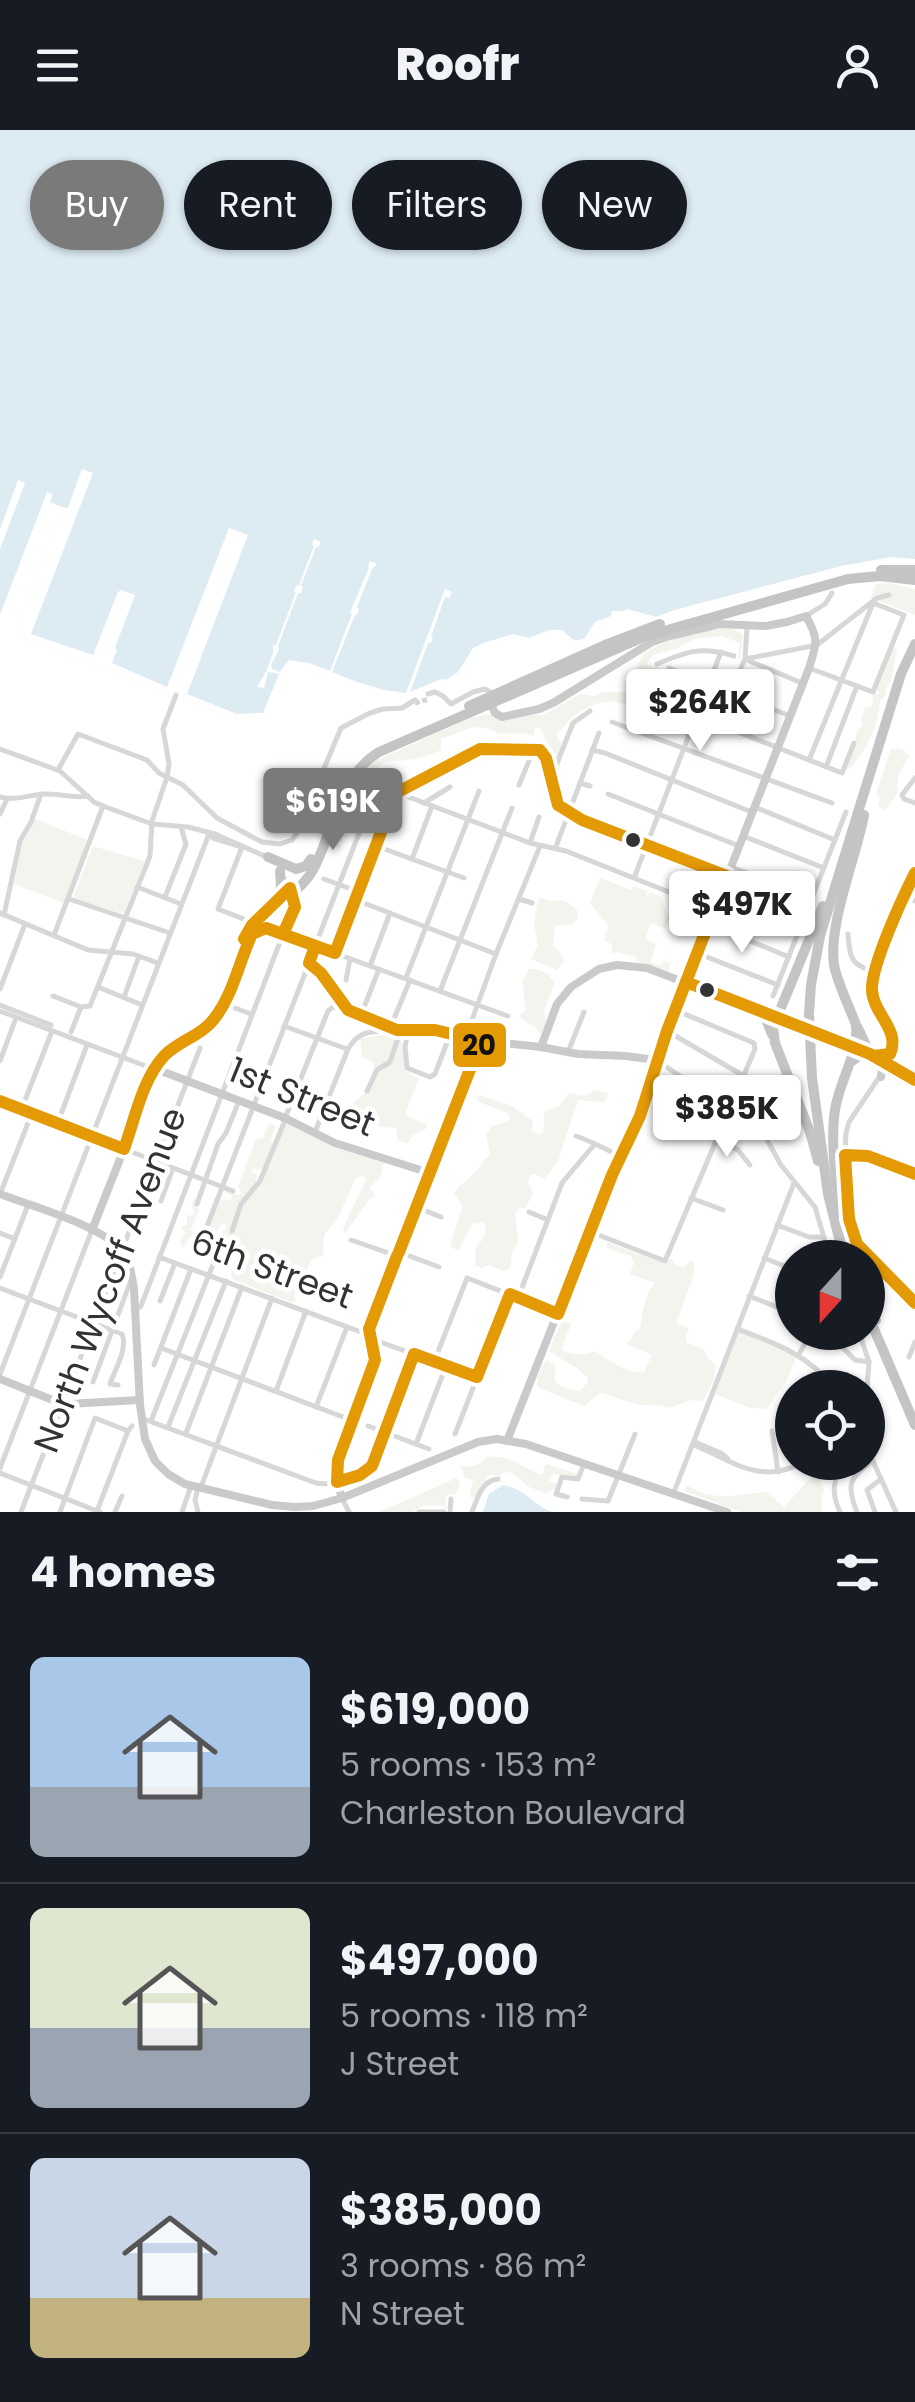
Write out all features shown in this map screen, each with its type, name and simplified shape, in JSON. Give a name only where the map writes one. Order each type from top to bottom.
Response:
[{"type":"highway","points":[[0,1103],[124,1149],[152,1072],[165,1050],[212,1015],[248,930],[308,870],[340,786],[357,761],[382,743],[646,636],[833,585],[870,571],[915,570]]},
{"type":"highway","points":[[833,585],[880,578],[915,582]]},
{"type":"highway","points":[[841,1240],[832,1217],[817,1115],[809,1014],[820,936],[901,674],[915,644]]},
{"type":"highway","points":[[843,1240],[815,1054],[822,954],[915,656]]},
{"type":"highway","points":[[152,1072],[168,1053],[215,1018],[252,934],[314,867],[346,788],[364,762],[489,701]]},
{"type":"highway","points":[[864,815],[833,948],[837,975],[856,1025],[874,1056]]},
{"type":"highway","points":[[774,1038],[776,1018],[848,845]]},
{"type":"highway","points":[[268,857],[296,870],[312,859]]},
{"type":"highway","points":[[277,900],[280,871]]},
{"type":"highway","points":[[252,934],[266,928],[282,934]]},
{"type":"highway","points":[[763,1012],[810,1132],[831,1227],[838,1240]]},
{"type":"highway","points":[[844,1240],[834,1126],[839,1092],[857,1037],[856,1025]]},
{"type":"highway","points":[[849,1066],[858,1055],[874,1056]]},
{"type":"highway","points":[[108,1142],[119,1142],[128,1135]]},
{"type":"highway","points":[[885,1339],[914,1406]]},
{"type":"highway","points":[[883,1350],[915,1425]]},
{"type":"main road","points":[[489,701],[502,717],[540,709],[662,639],[720,624],[782,624],[806,616],[814,630],[816,646],[675,1010],[640,1116],[504,1440]]},
{"type":"main road","points":[[282,934],[315,946],[309,963],[348,1010],[400,1029],[435,1030],[480,1041],[657,1060]]},
{"type":"main road","points":[[541,1046],[557,1004],[571,987],[599,969],[636,966],[874,1056],[915,1080]]},
{"type":"main road","points":[[874,1056],[891,1054],[894,1038]]},
{"type":"main road","points":[[342,1498],[337,1482],[338,1460],[376,1360],[369,1334],[480,1041]]},
{"type":"main road","points":[[874,1056],[882,1076],[899,1071]]},
{"type":"main road","name":"1st Street","points":[[152,1072],[171,1075],[286,1118],[341,1146],[430,1173]]},
{"type":"main road","points":[[92,1230],[124,1149]]},
{"type":"main road","points":[[0,1194],[108,1237],[122,1252],[132,1278],[146,1443],[153,1458],[170,1476],[196,1488],[296,1510],[342,1498],[475,1444],[504,1440],[542,1449],[727,1512]]},
{"type":"main road","points":[[0,1376],[30,1392],[64,1403],[140,1400]]},
{"type":"main road","points":[[513,1424],[516,1436],[542,1449]]},
{"type":"street","points":[[806,616],[825,604],[833,585]]},
{"type":"street","points":[[744,659],[816,646],[876,598],[889,595]]},
{"type":"street","points":[[808,668],[874,692],[904,614],[872,602]]},
{"type":"street","points":[[810,760],[872,602]]},
{"type":"street","points":[[730,692],[744,659],[747,626]]},
{"type":"street","points":[[657,664],[698,650],[734,656]]},
{"type":"street","points":[[634,878],[721,652]]},
{"type":"street","points":[[744,659],[802,683]]},
{"type":"street","points":[[669,668],[790,716]]},
{"type":"street","points":[[826,766],[857,686]]},
{"type":"street","points":[[428,696],[443,696],[451,704],[485,689],[490,692],[489,701]]},
{"type":"street","points":[[53,996],[81,1007],[90,1006],[98,988],[151,851],[152,824],[168,778],[162,730],[176,694]]},
{"type":"street","points":[[654,700],[842,774],[854,743]]},
{"type":"street","points":[[60,771],[78,734],[147,760],[159,773],[183,785],[221,820],[262,842],[284,843],[298,833],[342,728],[370,713],[402,708],[413,701]]},
{"type":"street","points":[[551,779],[574,723],[590,711]]},
{"type":"street","points":[[612,722],[832,804]]},
{"type":"street","points":[[555,849],[599,733]]},
{"type":"street","points":[[0,748],[60,771],[104,806],[152,824],[209,834],[268,857],[280,871],[296,907],[282,934],[142,1306],[136,1310]]},
{"type":"street","points":[[335,952],[396,793],[480,749],[533,750],[544,754],[558,805],[568,814],[647,846],[812,897]]},
{"type":"street","points":[[519,785],[533,750]]},
{"type":"street","points":[[592,750],[749,811],[759,808],[835,840]]},
{"type":"street","points":[[383,772],[315,946],[508,1016]]},
{"type":"street","points":[[915,778],[902,797],[915,804]]},
{"type":"street","points":[[364,780],[530,843],[566,851],[714,910]]},
{"type":"street","points":[[580,783],[590,786]]},
{"type":"street","points":[[412,859],[428,804],[450,787]]},
{"type":"street","points":[[367,1091],[377,1070],[390,1062],[408,979],[479,790]]},
{"type":"street","points":[[0,814],[3,798],[41,794],[88,796]]},
{"type":"street","points":[[41,794],[20,841],[2,914],[88,950],[112,950],[158,963]]},
{"type":"street","points":[[608,794],[824,868]]},
{"type":"street","points":[[54,935],[104,806]]},
{"type":"street","points":[[440,991],[512,808]]},
{"type":"street","points":[[345,812],[384,826]]},
{"type":"street","points":[[774,996],[846,812]]},
{"type":"street","points":[[530,843],[539,817]]},
{"type":"street","points":[[164,898],[186,844],[181,827]]},
{"type":"street","points":[[0,1376],[209,834]]},
{"type":"street","points":[[242,846],[218,909],[246,920]]},
{"type":"street","points":[[376,846],[464,878]]},
{"type":"street","points":[[466,1038],[540,846]]},
{"type":"street","points":[[915,872],[875,972],[872,992],[894,1038],[894,1052],[849,1122],[845,1155],[849,1216],[857,1244],[915,1303]]},
{"type":"street","points":[[324,879],[359,892]]},
{"type":"street","points":[[137,887],[182,904]]},
{"type":"street","points":[[720,895],[789,921]]},
{"type":"street","points":[[904,897],[915,901]]},
{"type":"street","points":[[519,898],[532,903]]},
{"type":"street","points":[[69,899],[170,932]]},
{"type":"street","points":[[356,900],[496,954]]},
{"type":"street","points":[[370,966],[390,913]]},
{"type":"street","points":[[0,990],[25,924]]},
{"type":"street","points":[[709,924],[789,957]]},
{"type":"street","points":[[848,934],[852,960],[875,972]]},
{"type":"street","points":[[697,953],[778,985]]},
{"type":"street","points":[[124,997],[140,956]]},
{"type":"street","points":[[346,980],[350,958]]},
{"type":"street","points":[[204,1234],[309,963]]},
{"type":"street","points":[[361,1015],[380,969]]},
{"type":"street","points":[[98,988],[142,1005]]},
{"type":"street","points":[[232,1231],[241,1204],[260,1181],[328,1011],[333,1006],[348,1010]]},
{"type":"street","points":[[71,1032],[81,1007]]},
{"type":"street","points":[[0,1008],[52,1028],[0,1194]]},
{"type":"street","name":"1st Street","points":[[0,1008],[87,1046],[124,1053],[152,1072]]},
{"type":"street","points":[[235,1008],[252,1014]]},
{"type":"street","points":[[590,1232],[662,1261],[668,1256],[756,1046],[675,1010]]},
{"type":"street","points":[[568,1052],[584,1012]]},
{"type":"street","points":[[0,1061],[16,1018]]},
{"type":"street","points":[[284,1026],[348,1049]]},
{"type":"street","points":[[400,1029],[407,1068],[430,1077],[435,1074],[451,1034]]},
{"type":"street","points":[[315,1132],[348,1049],[358,1035],[400,1029]]},
{"type":"street","points":[[667,1032],[773,1093]]},
{"type":"street","points":[[57,1123],[87,1046]]},
{"type":"street","name":"North Wycoff Avenue","points":[[21,1512],[200,1048]]},
{"type":"street","points":[[657,1060],[757,1122],[781,1166],[815,1207],[825,1240]]},
{"type":"street","points":[[197,1204],[218,1144],[239,1101]]},
{"type":"street","points":[[688,1122],[743,1154],[750,1165]]},
{"type":"street","points":[[576,1136],[620,1156]]},
{"type":"street","points":[[518,1298],[562,1182],[594,1145]]},
{"type":"street","points":[[124,1149],[248,1196]]},
{"type":"street","points":[[845,1155],[868,1156],[915,1174]]},
{"type":"street","points":[[161,1201],[174,1168]]},
{"type":"street","points":[[674,1494],[794,1183]]},
{"type":"street","points":[[691,1198],[723,1210]]},
{"type":"street","points":[[1,1273],[28,1205]]},
{"type":"street","points":[[416,1207],[441,1217]]},
{"type":"street","points":[[529,1212],[548,1220]]},
{"type":"street","points":[[778,1225],[810,1237],[824,1237]]},
{"type":"street","points":[[60,1512],[65,1498],[94,1418],[130,1428],[98,1512],[65,1498],[32,1485],[0,1471],[92,1230]]},
{"type":"street","points":[[0,1234],[15,1239]]},
{"type":"street","points":[[226,1238],[146,1420],[316,1483],[337,1482],[360,1475],[372,1466],[414,1354]]},
{"type":"street","points":[[351,1240],[440,1267]]},
{"type":"street","name":"6th Street","points":[[159,1257],[477,1377]]},
{"type":"street","points":[[764,1258],[775,1262]]},
{"type":"street","points":[[160,1301],[175,1263]]},
{"type":"street","points":[[154,1365],[191,1269]]},
{"type":"street","points":[[93,1382],[132,1278]]},
{"type":"street","points":[[434,1362],[468,1278],[558,1314]]},
{"type":"street","points":[[168,1427],[226,1281]]},
{"type":"street","points":[[186,1434],[242,1287]]},
{"type":"street","points":[[0,1288],[125,1338],[110,1384],[118,1385]]},
{"type":"street","points":[[455,1434],[510,1294]]},
{"type":"street","points":[[749,1296],[775,1306]]},
{"type":"street","points":[[182,1512],[215,1445],[272,1298]]},
{"type":"street","points":[[276,1391],[306,1311]]},
{"type":"street","points":[[316,1407],[348,1327]]},
{"type":"street","points":[[737,1328],[798,1354],[819,1370]]},
{"type":"street","points":[[908,1357],[915,1342]]},
{"type":"street","points":[[160,1348],[352,1420]]},
{"type":"street","points":[[798,1354],[801,1350]]},
{"type":"street","points":[[846,1350],[856,1360],[869,1362]]},
{"type":"street","points":[[865,1350],[868,1370]]},
{"type":"street","points":[[416,1444],[446,1366]]},
{"type":"street","points":[[368,1426],[429,1449]]},
{"type":"street","points":[[772,1431],[775,1452]]},
{"type":"street","points":[[582,1499],[608,1501],[635,1434]]},
{"type":"street","points":[[694,1443],[721,1453],[749,1471],[775,1472]]},
{"type":"street","points":[[567,1497],[556,1492],[561,1478],[578,1479],[584,1464]]},
{"type":"street","points":[[472,1512],[487,1483],[498,1479]]},
{"type":"street","points":[[836,1480],[834,1496],[840,1512]]},
{"type":"street","points":[[854,1480],[850,1494],[857,1512]]},
{"type":"street","points":[[876,1512],[867,1492],[880,1480]]},
{"type":"street","points":[[883,1480],[896,1512]]},
{"type":"street","points":[[196,1488],[198,1512]]},
{"type":"street","points":[[115,1512],[122,1496]]},
{"type":"street","points":[[342,1498],[349,1512]]},
{"type":"street","points":[[419,1512],[445,1512],[451,1500]]},
{"type":"shaded area","points":[[0,130],[915,130],[915,561],[878,560],[842,566],[656,617],[612,611],[611,616],[595,622],[584,639],[516,638],[475,651],[458,677],[410,694],[407,701],[386,698],[289,664],[264,716],[239,715],[236,719],[21,637],[23,631],[16,629],[62,507],[50,502],[53,494],[47,492],[0,615],[0,549],[25,483],[18,480],[0,529]]},
{"type":"shaded area","points":[[876,584],[915,589],[915,615],[871,598]]},
{"type":"shaded area","points":[[729,628],[743,634],[740,662],[740,643],[722,636],[694,639],[653,655],[647,664],[658,668],[657,676],[665,685],[657,687],[641,708],[611,701],[594,704],[574,715],[556,735],[562,745],[553,767],[542,729],[535,727],[534,736],[499,734],[473,727],[441,739],[441,750],[433,754],[382,764],[373,778],[363,779],[351,807],[344,811],[352,789],[375,761],[474,717],[543,715],[580,694],[628,692],[640,659],[650,650],[684,637]]},
{"type":"shaded area","points":[[893,646],[897,650],[891,680],[880,700],[874,730],[859,758],[846,771],[856,733],[863,725],[865,707],[872,706],[874,694],[880,694],[877,690]]},
{"type":"shaded area","points":[[891,749],[901,749],[909,756],[898,776],[897,794],[885,810],[878,806],[880,798],[876,794]]},
{"type":"shaded area","points":[[35,819],[88,840],[64,903],[14,884],[20,848]]},
{"type":"shaded area","points":[[93,846],[145,861],[123,914],[73,898]]},
{"type":"shaded area","points":[[600,878],[661,897],[675,923],[668,922],[665,929],[651,923],[645,939],[656,944],[651,962],[661,966],[672,958],[669,971],[635,961],[636,957],[611,954],[613,948],[604,940],[609,926],[590,903]]},
{"type":"shaded area","points":[[541,898],[564,900],[577,910],[578,918],[573,924],[555,926],[553,946],[564,961],[557,970],[531,959],[538,945],[534,923]]},
{"type":"shaded area","points":[[529,969],[544,972],[555,983],[544,1010],[546,1022],[541,1034],[520,1014],[526,1010],[522,981]]},
{"type":"shaded area","points":[[391,1033],[401,1039],[407,1072],[419,1079],[405,1113],[427,1128],[413,1135],[408,1143],[397,1138],[396,1128],[378,1126],[366,1114],[354,1131],[343,1124],[346,1111],[364,1094],[371,1080],[374,1063],[362,1056],[360,1039]]},
{"type":"shaded area","points":[[595,1090],[608,1093],[604,1103],[578,1100],[558,1161],[544,1179],[531,1174],[528,1182],[533,1194],[525,1208],[515,1213],[518,1243],[510,1269],[476,1266],[475,1250],[485,1233],[484,1222],[473,1223],[458,1251],[450,1246],[463,1205],[454,1194],[490,1155],[486,1135],[491,1127],[509,1121],[509,1115],[480,1102],[476,1099],[478,1095],[510,1105],[533,1121],[531,1131],[541,1135],[546,1110],[558,1107],[569,1093],[585,1096]]},
{"type":"shaded area","points":[[289,1122],[342,1149],[384,1163],[380,1177],[369,1188],[374,1198],[369,1199],[345,1234],[343,1228],[367,1178],[355,1179],[338,1218],[324,1235],[323,1256],[311,1262],[293,1303],[233,1279],[235,1256],[225,1246],[225,1223],[215,1233],[221,1237],[218,1247],[190,1237],[182,1249],[180,1240],[186,1233],[181,1229],[187,1225],[187,1215],[194,1213],[191,1205],[195,1198],[199,1209],[191,1230],[205,1235],[219,1201],[231,1200],[232,1196],[225,1192],[242,1192],[238,1187],[256,1139],[263,1138],[269,1123],[276,1126],[270,1141],[272,1147],[261,1170],[254,1168],[251,1173],[257,1174],[256,1182],[261,1182]]},
{"type":"shaded area","points":[[606,1242],[661,1262],[671,1259],[678,1267],[694,1262],[694,1274],[676,1324],[687,1327],[686,1342],[704,1349],[716,1365],[703,1401],[692,1400],[669,1408],[600,1393],[584,1406],[537,1387],[546,1360],[555,1365],[555,1382],[561,1386],[579,1391],[588,1383],[578,1369],[549,1351],[562,1320],[571,1324],[561,1350],[578,1354],[595,1351],[625,1369],[644,1372],[652,1355],[626,1344],[639,1331],[646,1300],[655,1283],[630,1274],[632,1257],[607,1248]]},
{"type":"shaded area","points":[[738,1332],[796,1357],[791,1370],[775,1370],[775,1397],[767,1409],[751,1408],[715,1394]]},
{"type":"shaded area","points":[[486,1457],[510,1460],[542,1475],[546,1464],[579,1474],[578,1477],[553,1473],[549,1481],[557,1484],[545,1494],[507,1471],[499,1476],[489,1475],[473,1499],[473,1480],[465,1478],[460,1465],[477,1465]]},
{"type":"shaded area","points":[[456,1478],[459,1487],[455,1495],[445,1497],[447,1509],[424,1505],[413,1512],[379,1512]]},
{"type":"shaded area","points":[[808,1480],[821,1480],[822,1512],[741,1512],[684,1491],[687,1485],[716,1496],[766,1492],[784,1507]]},
{"type":"shaded area","points":[[503,1485],[552,1512],[483,1512],[489,1494]]},
{"type":"pier","points":[[82,469],[93,473],[31,634],[93,655],[118,592],[135,595],[112,663],[167,687],[229,528],[248,535],[187,694],[237,714],[263,713],[279,674],[268,672],[264,688],[257,687],[266,672],[314,539],[321,542],[271,665],[280,672],[289,660],[330,671],[370,561],[377,564],[332,672],[357,682],[406,693],[445,589],[452,592],[449,598],[445,597],[410,692],[458,672],[473,648],[513,634],[529,638],[549,630],[562,630],[575,641],[586,640],[574,644],[553,639],[528,647],[514,641],[477,652],[463,676],[411,694],[405,703],[383,700],[290,666],[266,718],[254,723],[236,719],[21,637],[23,631],[16,629],[62,507],[68,508]]},
{"type":"pier","points":[[891,557],[915,562],[859,564],[656,618],[633,613],[611,616],[612,611],[627,609],[656,617],[842,566]]},
{"type":"tunnel","points":[[415,703],[429,699]]},
{"type":"transit line","name":"20","points":[[0,1101],[124,1149],[156,1066],[170,1051],[203,1030],[221,1010],[252,934],[266,928],[335,953],[396,793],[480,749],[540,750],[546,758],[558,805],[582,820],[727,876],[667,1031],[640,1116],[612,1175],[558,1314],[510,1294],[477,1377],[414,1354],[372,1466],[360,1475],[337,1482],[338,1460],[375,1360],[369,1329],[397,1256]]},
{"type":"transit line","name":"20","points":[[874,1056],[890,1054],[892,1037],[874,999],[873,979],[915,873]]},
{"type":"transit line","name":"20","points":[[244,939],[252,925],[290,888],[295,907],[283,934]]},
{"type":"transit line","name":"20","points":[[315,946],[309,963],[348,1010],[397,1030],[435,1030],[481,1041],[399,1252]]},
{"type":"transit line","name":"20","points":[[686,982],[870,1054],[915,1080]]},
{"type":"transit line","name":"20","points":[[915,1174],[868,1156],[845,1155],[849,1219],[857,1244],[915,1303]]}]
